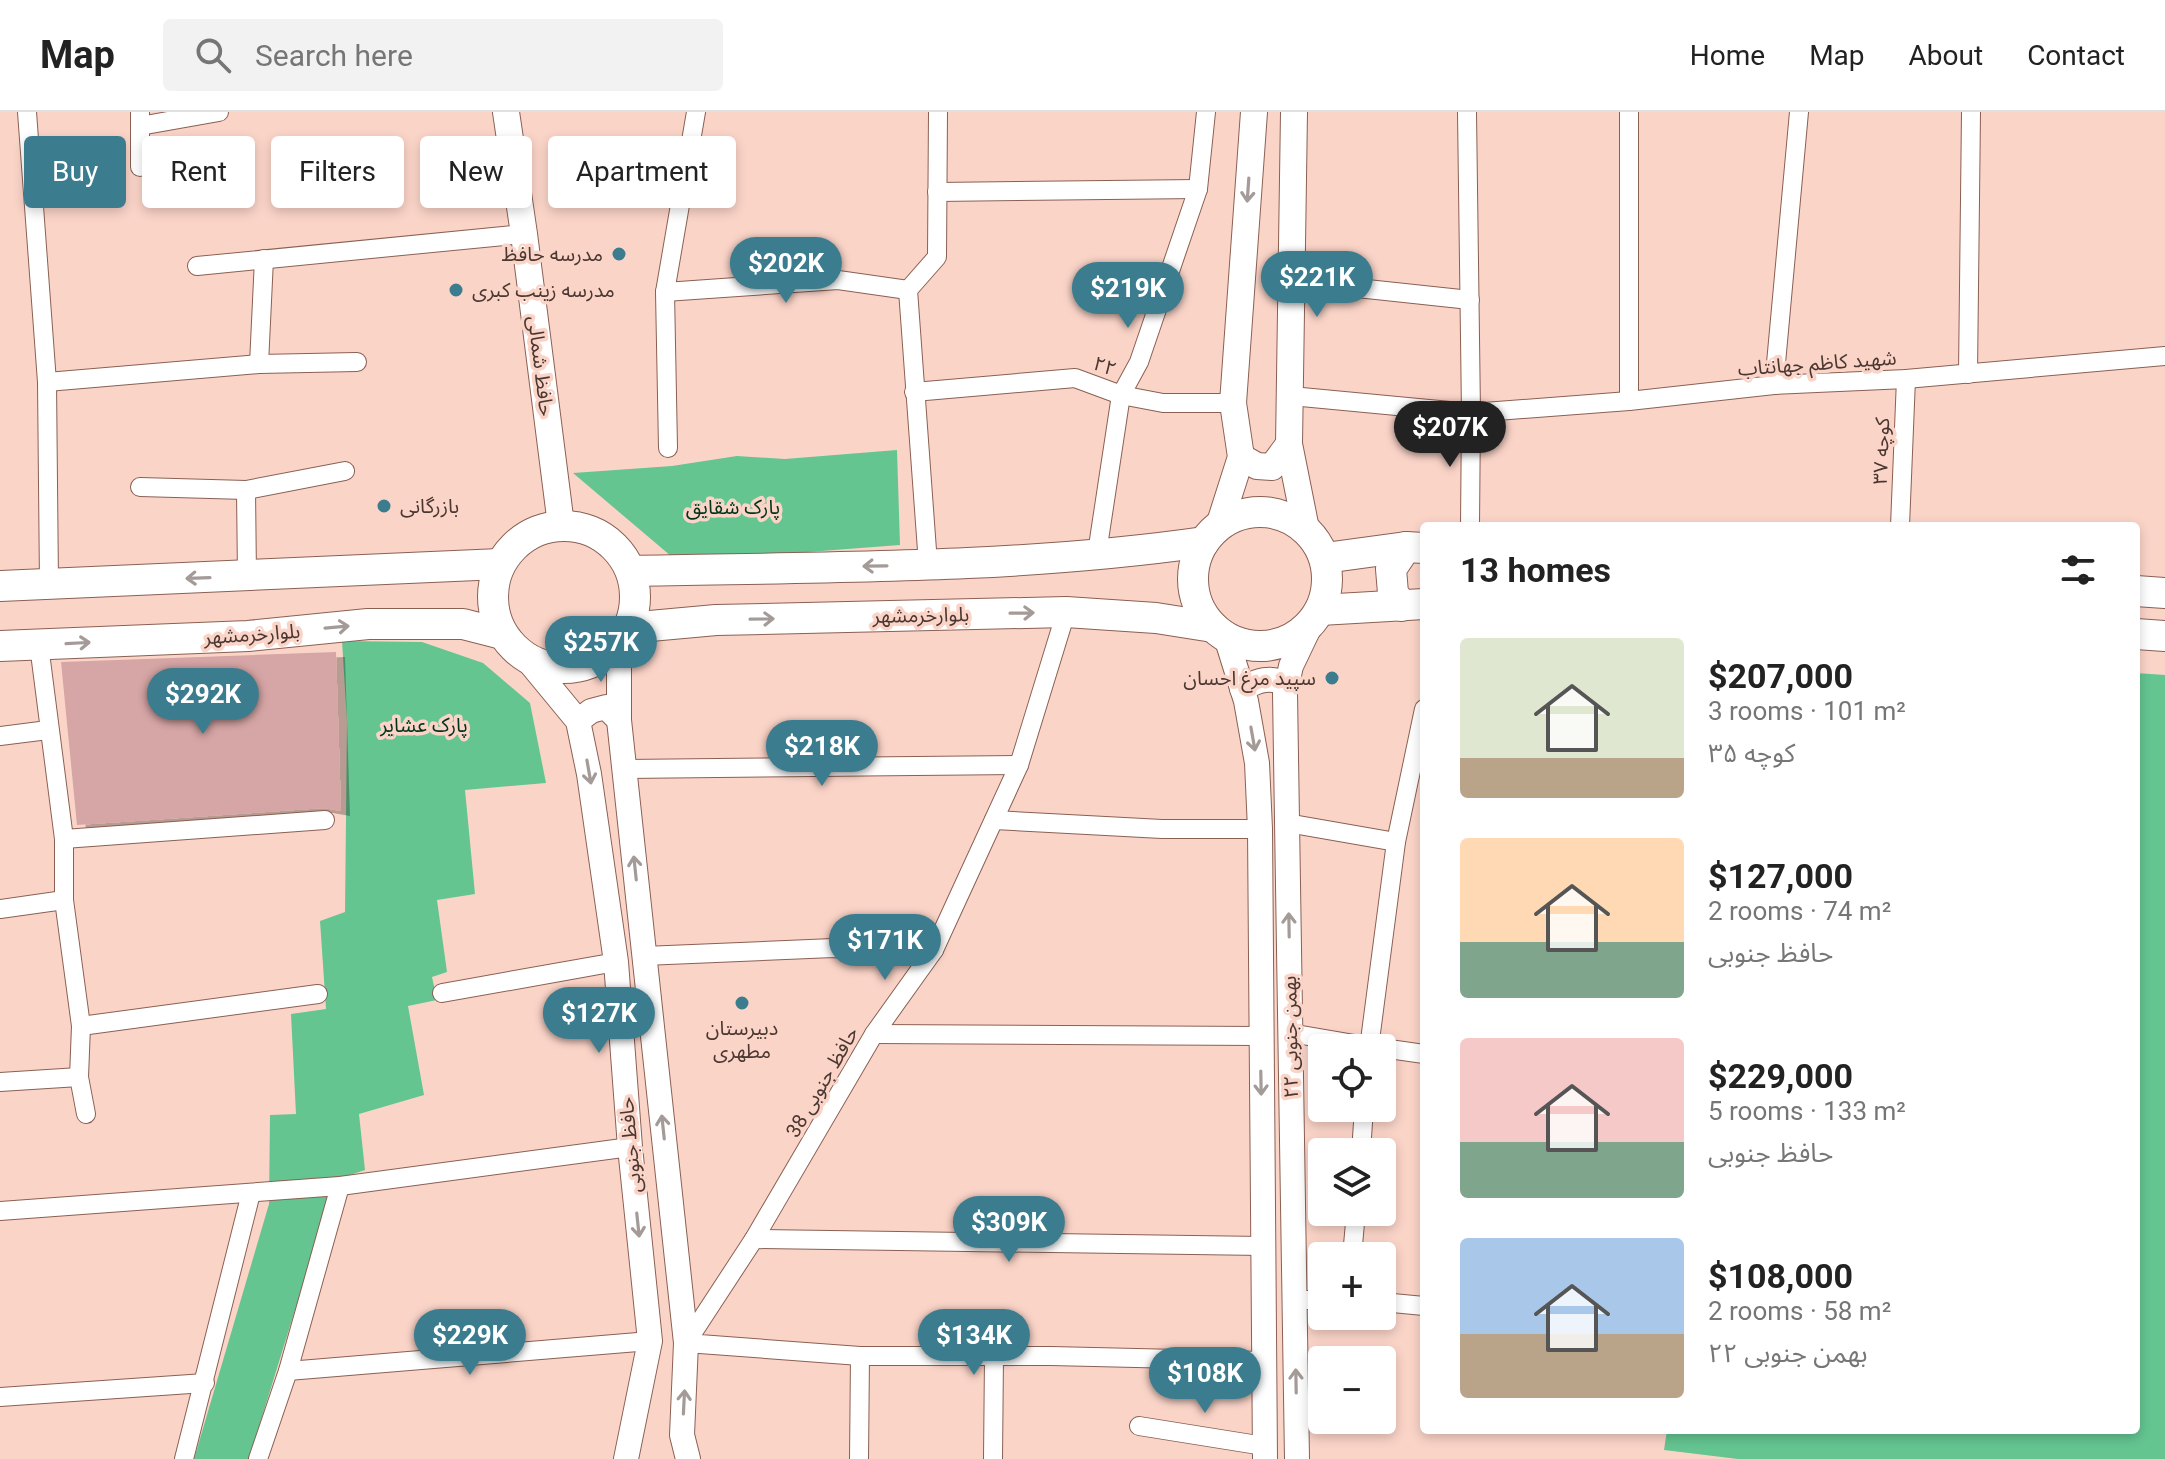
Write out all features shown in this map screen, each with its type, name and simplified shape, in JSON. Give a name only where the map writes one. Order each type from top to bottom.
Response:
[{"type":"main road","name":"حافظ شمالی","points":[[506,112],[561,525]]},
{"type":"main road","points":[[631,571],[928,564],[1149,550],[1212,534],[1241,514],[1275,512],[1306,529],[1325,558],[1326,593],[1316,615],[1294,637],[1269,645],[1241,643],[1220,632],[1202,614],[1195,598],[1193,580],[1194,563],[1212,534],[1241,457],[1233,403],[1254,112]]},
{"type":"main road","points":[[1294,112],[1289,444],[1306,529]]},
{"type":"main road","points":[[1241,457],[1257,466],[1272,467],[1289,444]]},
{"type":"main road","points":[[561,525],[590,530],[615,546],[631,571],[635,600],[624,636],[607,654],[575,667],[550,667],[526,658],[502,634],[492,599],[500,564],[512,548],[527,535],[561,525]]},
{"type":"main road","points":[[1325,558],[1415,548]]},
{"type":"main road","points":[[1413,605],[1393,593],[1391,569],[1415,548]]},
{"type":"main road","points":[[1149,550],[1171,564],[1177,580],[1171,601],[1156,618]]},
{"type":"main road","points":[[0,586],[500,564]]},
{"type":"main road","points":[[457,566],[472,579],[475,591],[463,624]]},
{"type":"main road","points":[[716,569],[704,580],[698,592],[700,607],[716,620]]},
{"type":"main road","points":[[2140,591],[2165,593]]},
{"type":"main road","points":[[1316,615],[1413,605]]},
{"type":"main road","name":"بلوارخرمشهر","points":[[624,636],[716,620],[1066,612],[1156,618],[1220,632]]},
{"type":"main road","name":"بلوارخرمشهر","points":[[0,646],[248,636],[368,624],[463,624],[502,634]]},
{"type":"main road","points":[[2140,634],[2165,636]]},
{"type":"street","points":[[27,112],[47,382],[49,584]]},
{"type":"street","points":[[140,167],[140,119],[219,112]]},
{"type":"street","points":[[668,448],[665,292],[696,112]]},
{"type":"street","points":[[928,564],[908,290],[937,257],[938,112]]},
{"type":"street","points":[[1097,553],[1121,395],[1139,362],[1198,189],[1206,112]]},
{"type":"street","points":[[1467,112],[1470,522]]},
{"type":"street","points":[[1629,112],[1629,401]]},
{"type":"street","points":[[1774,385],[1799,112]]},
{"type":"street","points":[[1968,374],[1971,112]]},
{"type":"street","points":[[937,192],[1198,189]]},
{"type":"street","points":[[197,266],[524,234]]},
{"type":"street","points":[[259,364],[264,259]]},
{"type":"street","points":[[665,292],[838,280],[908,290]]},
{"type":"street","points":[[1292,281],[1470,300]]},
{"type":"street","name":"شهید کاظم جهانتاب","points":[[1291,396],[1471,413],[1629,401],[1774,385],[1906,379],[2165,356]]},
{"type":"street","points":[[47,382],[259,364],[357,362]]},
{"type":"street","name":"۲۲","points":[[914,392],[1075,378],[1121,395],[1163,403],[1233,403]]},
{"type":"street","name":"کوچه ۳۷","points":[[1900,522],[1906,379]]},
{"type":"street","points":[[140,487],[246,490],[345,471]]},
{"type":"street","points":[[246,490],[247,576]]},
{"type":"street","points":[[2165,586],[2165,593]]},
{"type":"street","name":"حافظ جنوبی 38","points":[[686,1343],[754,1239],[874,1034],[934,950],[1019,765],[1066,612]]},
{"type":"street","name":"۲۲ بهمن جنوبی","points":[[1297,1459],[1287,684],[1291,666],[1316,615]]},
{"type":"street","name":"۲۲ بهمن جنوبی","points":[[1220,632],[1242,689],[1257,763],[1264,1452]]},
{"type":"street","name":"حافظ جنوبی","points":[[624,636],[619,720],[686,1343],[682,1435],[688,1459]]},
{"type":"street","points":[[39,645],[64,839],[64,900],[81,1026],[79,1077],[86,1114]]},
{"type":"street","name":"حافظ جنوبی","points":[[526,658],[578,721],[589,774],[616,962],[630,1147],[650,1341],[626,1459]]},
{"type":"street","points":[[1242,689],[1275,678],[1287,684]]},
{"type":"street","points":[[578,721],[591,711],[606,707],[619,720]]},
{"type":"street","points":[[1376,1034],[1396,842],[1420,728]]},
{"type":"street","points":[[0,736],[48,730]]},
{"type":"street","points":[[625,769],[1019,765]]},
{"type":"street","points":[[64,839],[325,820]]},
{"type":"street","points":[[994,820],[1162,829],[1260,829]]},
{"type":"street","points":[[1287,823],[1396,842]]},
{"type":"street","points":[[0,909],[64,900]]},
{"type":"street","points":[[644,956],[833,948],[934,950]]},
{"type":"street","points":[[442,993],[616,962]]},
{"type":"street","points":[[81,1026],[318,994]]},
{"type":"street","points":[[1290,1033],[1308,1036]]},
{"type":"street","points":[[874,1034],[1260,1036]]},
{"type":"street","points":[[1396,1051],[1420,1054]]},
{"type":"street","points":[[0,1082],[79,1077]]},
{"type":"street","points":[[0,1211],[340,1186],[630,1147]]},
{"type":"street","points":[[258,1459],[288,1371],[340,1186]]},
{"type":"street","points":[[184,1459],[251,1193]]},
{"type":"street","points":[[754,1239],[1263,1246]]},
{"type":"street","points":[[1295,1300],[1308,1300]]},
{"type":"street","points":[[1396,1303],[1420,1306]]},
{"type":"street","points":[[288,1371],[650,1341]]},
{"type":"street","points":[[686,1343],[860,1356],[1264,1361]]},
{"type":"street","points":[[859,1459],[860,1356]]},
{"type":"street","points":[[993,1459],[994,1356]]},
{"type":"street","points":[[0,1397],[205,1383]]},
{"type":"street","points":[[1139,1426],[1264,1452]]},
{"type":"green space","name":"پارک شقایق","points":[[897,450],[900,545],[678,562],[573,473],[672,466],[737,456],[785,459]]},
{"type":"green space","name":"پارک عشایر","points":[[342,641],[422,642],[483,663],[530,703],[546,783],[465,790],[475,894],[437,900],[447,972],[432,977],[437,1000],[408,1006],[424,1095],[359,1114],[365,1170],[335,1180],[249,1459],[194,1459],[269,1204],[270,1115],[296,1114],[291,1014],[326,1009],[320,921],[345,912],[347,722]]},
{"type":"green space","points":[[2140,673],[2165,675],[2165,1459],[1738,1459],[1664,1450],[1666,1434],[2140,1434]]},
{"type":"building","points":[[336,652],[341,811],[324,808],[77,825],[61,662]]},
{"type":"place","name":"مدرسه حافظ","points":[[619,254]]},
{"type":"place","name":"مدرسه زینب کبری","points":[[456,290]]},
{"type":"place","name":"بازرگانی","points":[[384,506]]},
{"type":"place","name":"سپید مرغ احسان","points":[[1332,678]]},
{"type":"place","name":"دبیرستان مطهری","points":[[742,1003]]}]
